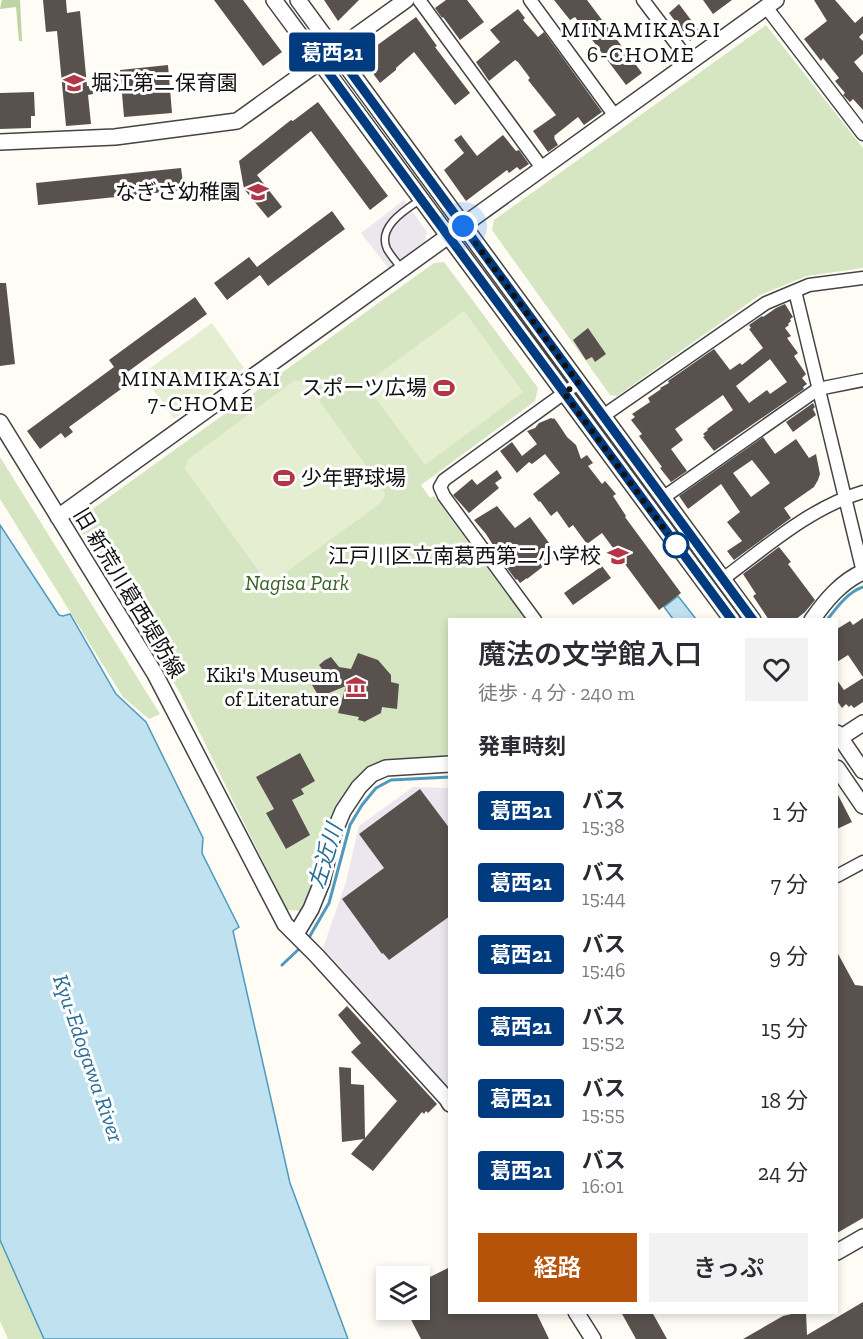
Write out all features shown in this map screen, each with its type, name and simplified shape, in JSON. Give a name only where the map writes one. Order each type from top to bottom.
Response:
[{"type":"street","points":[[274,0],[731,618]]},
{"type":"street","points":[[298,0],[752,618]]},
{"type":"street","points":[[0,142],[116,137],[237,121],[406,0]]},
{"type":"street","points":[[419,0],[542,168]]},
{"type":"street","points":[[530,0],[615,116]]},
{"type":"street","points":[[643,0],[690,62]]},
{"type":"street","points":[[58,517],[771,4],[863,134]]},
{"type":"street","points":[[603,416],[766,303],[809,285],[863,278]]},
{"type":"street","points":[[795,291],[863,572],[835,591],[814,618]]},
{"type":"street","points":[[664,497],[818,389],[863,380]]},
{"type":"street","points":[[534,618],[440,488],[444,480],[578,383]]},
{"type":"street","name":"旧 新荒川葛西堤防線","points":[[0,422],[154,674],[285,924],[369,1012],[448,1101]]},
{"type":"street","points":[[723,579],[815,512],[844,497],[863,492]]},
{"type":"street","points":[[838,737],[863,723]]},
{"type":"street","points":[[838,737],[857,748],[863,771]]},
{"type":"street","points":[[838,760],[857,748]]},
{"type":"street","points":[[296,934],[311,909],[322,882],[333,835],[343,811],[359,787],[372,774],[386,768],[448,764]]},
{"type":"street","points":[[838,769],[863,806]]},
{"type":"street","points":[[838,875],[863,862]]},
{"type":"street","points":[[838,1251],[863,1238]]},
{"type":"street","points":[[577,1314],[593,1339]]},
{"type":"lane","points":[[402,270],[387,250],[387,234],[399,215],[421,199]]},
{"type":"shaded area","points":[[404,200],[427,232],[424,243],[389,269],[361,233]]},
{"type":"shaded area","points":[[413,787],[448,788],[448,1089],[323,948],[346,882],[359,826]]},
{"type":"green space","points":[[2,0],[20,0],[22,41],[19,41],[16,7],[0,9]]},
{"type":"green space","points":[[766,25],[863,148],[863,268],[807,276],[760,295],[617,396],[610,395],[492,230],[494,220]]},
{"type":"green space","name":"Nagisa Park","points":[[444,262],[538,388],[535,401],[421,485],[430,498],[434,496],[524,618],[448,618],[448,759],[369,769],[316,877],[303,911],[287,910],[180,693],[78,526],[80,518],[434,263]]},
{"type":"green space","name":"スポーツ広場","points":[[464,311],[523,392],[425,465],[365,384]]},
{"type":"green space","points":[[212,323],[244,368],[174,419],[142,374]]},
{"type":"green space","name":"少年野球場","points":[[295,380],[306,383],[382,487],[385,495],[381,503],[275,580],[263,577],[185,469],[187,460]]},
{"type":"green space","points":[[0,457],[160,714],[149,719],[123,697],[0,499]]},
{"type":"green space","points":[[0,1216],[53,1339],[8,1339],[0,1321]]},
{"type":"water","name":"Kyu-Edogawa River","points":[[0,525],[59,615],[70,614],[116,694],[146,722],[203,838],[202,853],[239,927],[233,931],[290,1183],[348,1339],[44,1339],[0,1240]]},
{"type":"water","points":[[678,596],[695,618],[672,618],[664,607]]},
{"type":"building","points":[[43,0],[66,0],[67,13],[80,11],[87,86],[92,86],[93,94],[88,95],[91,124],[66,126],[57,31],[46,32]]},
{"type":"building","points":[[214,0],[243,0],[282,52],[263,66]]},
{"type":"building","points":[[324,0],[359,0],[338,21]]},
{"type":"building","points":[[446,0],[467,0],[484,22],[460,40],[435,8]]},
{"type":"building","points":[[554,0],[587,0],[642,73],[626,85],[575,17],[570,20]]},
{"type":"building","points":[[703,0],[732,0],[713,14]]},
{"type":"building","points":[[814,0],[835,0],[855,23],[863,16],[863,33],[859,37],[863,41],[863,54],[854,62],[863,73],[863,110],[853,99],[850,102],[843,95],[845,93],[835,81],[839,78],[823,58],[821,61],[804,39],[827,21]]},
{"type":"building","points":[[679,4],[700,32],[690,41],[669,13]]},
{"type":"building","points":[[518,9],[525,18],[523,20],[538,37],[544,32],[602,112],[584,125],[578,117],[554,136],[558,145],[548,152],[533,131],[556,115],[528,80],[530,78],[518,62],[515,60],[489,81],[476,62],[500,42],[490,30]]},
{"type":"building","points":[[416,17],[437,46],[435,47],[470,93],[455,105],[414,52],[380,83],[361,57]]},
{"type":"building","points":[[168,65],[172,113],[124,117],[120,70]]},
{"type":"building","points":[[34,92],[35,116],[31,116],[31,128],[0,129],[0,93]]},
{"type":"building","points":[[318,102],[388,196],[370,210],[311,131],[257,175],[282,207],[268,218],[244,189],[239,161]]},
{"type":"building","points":[[461,135],[477,156],[503,135],[516,151],[519,150],[529,164],[520,170],[517,167],[509,173],[507,170],[466,201],[444,170],[464,153],[454,140]]},
{"type":"building","points":[[181,168],[184,190],[38,205],[36,183]]},
{"type":"building","points":[[332,211],[345,229],[268,286],[260,275],[227,300],[214,283],[249,257],[257,267]]},
{"type":"building","points":[[0,283],[6,283],[15,364],[0,366]]},
{"type":"building","points":[[195,297],[207,314],[122,376],[128,384],[69,427],[73,432],[65,438],[61,433],[40,449],[27,431],[114,367],[109,360]]},
{"type":"building","points":[[785,304],[793,317],[785,328],[791,336],[787,338],[798,353],[794,356],[806,374],[802,378],[807,384],[803,387],[804,389],[714,451],[703,434],[733,410],[723,395],[675,429],[683,440],[671,449],[687,471],[671,482],[639,436],[642,434],[631,420],[635,417],[632,414],[650,402],[648,398],[669,383],[668,381],[714,349],[730,370],[740,363],[742,365],[763,348],[749,329],[751,328],[749,325]],"holes":[[[770,359],[787,382],[770,394],[767,390],[749,403],[736,386]]]},
{"type":"building","points":[[588,328],[606,354],[595,362],[592,357],[586,360],[573,340]]},
{"type":"building","points":[[813,403],[816,415],[793,432],[786,422]]},
{"type":"building","points":[[554,418],[567,437],[576,445],[581,459],[587,455],[593,463],[588,466],[602,484],[605,481],[616,494],[613,496],[625,517],[681,593],[659,610],[602,533],[587,544],[573,525],[569,528],[557,511],[551,516],[533,494],[560,473],[545,454],[532,464],[529,462],[517,473],[500,451],[512,442],[522,456],[537,444],[527,431]]},
{"type":"building","points":[[763,437],[775,454],[796,439],[809,458],[816,454],[820,474],[818,480],[814,487],[784,508],[791,518],[734,560],[727,551],[742,541],[727,522],[740,512],[721,484],[688,509],[679,496]],"holes":[[[752,460],[770,483],[751,497],[733,473]]]},
{"type":"building","points":[[497,470],[502,478],[495,483],[499,488],[469,513],[453,495],[472,479],[477,485]]},
{"type":"building","points":[[497,506],[515,528],[530,517],[558,555],[520,583],[474,520]]},
{"type":"building","points":[[779,547],[791,562],[788,564],[815,600],[798,618],[768,618],[753,596],[756,594],[743,574]]},
{"type":"building","points":[[602,566],[611,578],[573,605],[564,593]]},
{"type":"building","points":[[863,618],[863,677],[848,655],[838,661],[838,628],[850,621],[853,625]]},
{"type":"building","name":"Kiki's Museum of Literature","points":[[358,653],[378,660],[391,675],[391,682],[399,684],[397,709],[382,707],[381,713],[364,722],[358,720],[359,717],[338,713],[346,686],[319,697],[311,683],[322,669],[319,665],[325,660],[331,657],[339,667],[351,669]]},
{"type":"building","points":[[863,678],[863,702],[854,708],[846,704],[842,708],[838,702],[838,681],[844,690]]},
{"type":"building","points":[[300,753],[315,781],[301,789],[304,794],[292,800],[310,835],[286,849],[266,813],[274,809],[256,777]]},
{"type":"building","points":[[420,789],[448,826],[448,917],[389,960],[382,954],[342,899],[384,868],[359,834]]},
{"type":"building","points":[[838,795],[852,822],[838,829]]},
{"type":"building","points":[[838,954],[855,985],[863,986],[863,1218],[838,1232]]},
{"type":"building","points":[[347,1006],[437,1104],[428,1113],[422,1112],[373,1171],[351,1154],[364,1139],[342,1142],[339,1067],[351,1068],[351,1084],[364,1085],[365,1138],[397,1101],[351,1052],[361,1043],[338,1015]]},
{"type":"building","points":[[448,1268],[448,1314],[537,1314],[549,1339],[421,1339],[411,1320],[430,1320],[430,1277]]},
{"type":"building","points":[[863,1302],[863,1339],[743,1339],[783,1316],[792,1314],[806,1314],[807,1335]]},
{"type":"building","points":[[622,1314],[653,1314],[667,1339],[636,1339]]},
{"type":"waterway","name":"左近川","points":[[829,618],[848,596],[863,587]]},
{"type":"waterway","name":"左近川","points":[[307,941],[329,903],[350,825],[376,788],[391,780],[448,777]]},
{"type":"waterway","name":"左近川","points":[[282,965],[300,948]]},
{"type":"bus line","name":"葛西21","points":[[731,618],[320,61],[335,51],[752,618]]},
{"type":"place","name":"堀江第二保育園","points":[[74,83]]},
{"type":"place","name":"なぎさ幼稚園","points":[[258,192]]},
{"type":"place","name":"スポーツ広場","points":[[444,388]]},
{"type":"place","name":"少年野球場","points":[[284,478]]},
{"type":"place","name":"江戸川区立南葛西第二小学校","points":[[618,556]]},
{"type":"place","name":"Kiki's Museum of Literature","points":[[356,687]]},
{"type":"district","name":"MINAMIKASAI 6-CHOME","points":[[641,42]]},
{"type":"district","name":"MINAMIKASAI 7-CHOME","points":[[201,390]]},
{"type":"route","points":[[463,226],[578,383],[564,393],[676,545]]}]
